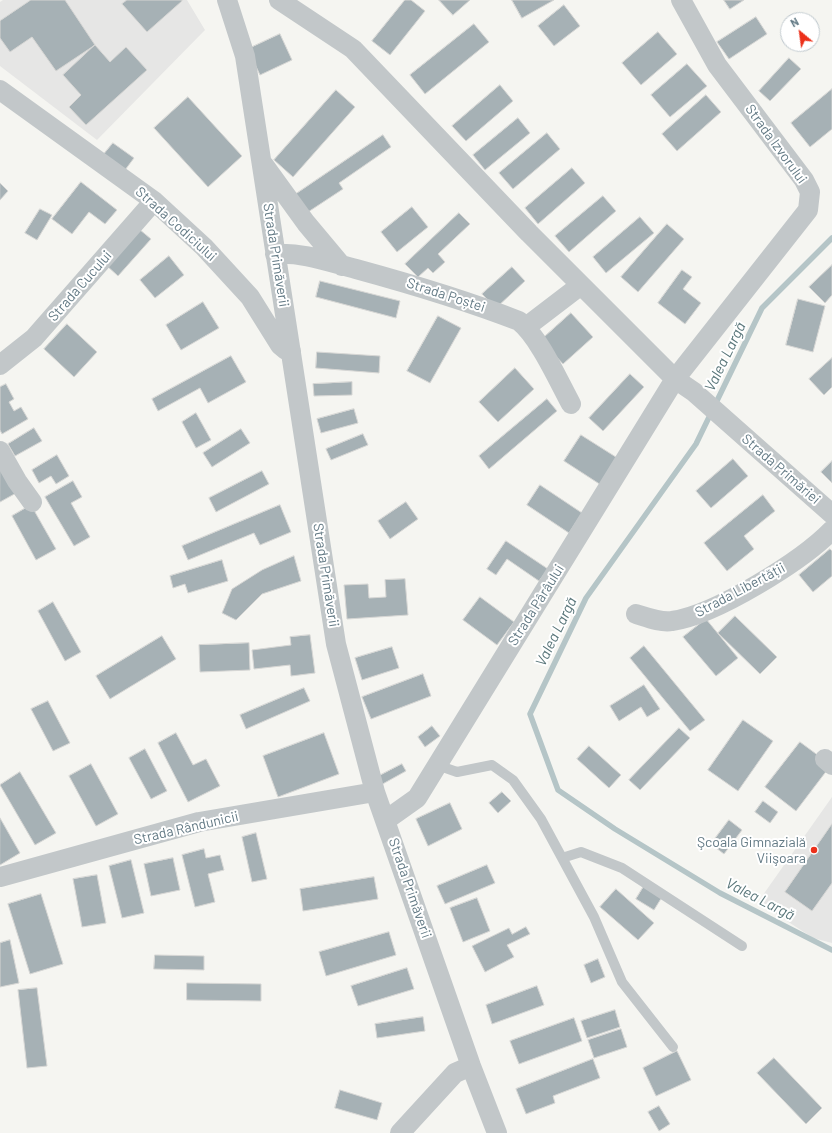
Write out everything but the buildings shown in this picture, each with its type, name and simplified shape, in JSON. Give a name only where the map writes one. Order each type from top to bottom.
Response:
[{"type":"street","name":"Strada Primăverii","points":[[227,0],[245,56],[336,644],[375,792],[471,1066],[497,1133]]},
{"type":"street","name":"Strada Primăriei","points":[[279,0],[353,49],[529,233],[675,379],[694,392],[832,514]]},
{"type":"street","name":"Strada Izvorului","points":[[675,379],[808,210],[810,192],[804,180],[717,65],[680,0]]},
{"type":"street","name":"Strada Codiciului","points":[[0,90],[154,201],[209,252],[250,297],[280,345],[286,350],[291,351]]},
{"type":"street","points":[[261,162],[306,223],[342,266]]},
{"type":"street","name":"Strada Cucului","points":[[0,365],[34,338],[154,201]]},
{"type":"street","name":"Strada Poștei","points":[[276,254],[298,254],[383,276],[483,307],[519,320],[526,327],[571,404]]},
{"type":"street","points":[[526,327],[581,285]]},
{"type":"street","name":"Strada Pârâului","points":[[386,820],[417,798],[675,379]]},
{"type":"street","points":[[0,451],[17,481],[32,502]]},
{"type":"street","name":"Strada Libertății","points":[[636,614],[670,622],[695,616],[790,564],[811,550],[832,530]]},
{"type":"street","name":"Strada Rândunicii","points":[[0,876],[199,822],[375,792]]},
{"type":"street","points":[[400,1133],[455,1073],[471,1066]]},
{"type":"lane","points":[[437,765],[457,772],[492,764],[513,780],[533,808],[594,917],[622,982],[673,1047]]},
{"type":"lane","points":[[562,858],[581,852],[616,866],[742,946]]},
{"type":"shaded area","points":[[3,0],[187,0],[205,30],[97,140],[0,66],[0,2]]},
{"type":"shaded area","name":"Şcoala Gimnazială Viişoara","points":[[832,797],[832,943],[813,938],[758,902]]},
{"type":"waterway","name":"Valea Largă","points":[[832,238],[762,308],[696,444],[586,598],[530,714],[558,790],[615,829],[720,893],[832,950]]},
{"type":"place","name":"Şcoala Gimnazială Viişoara","points":[[814,850]]}]
